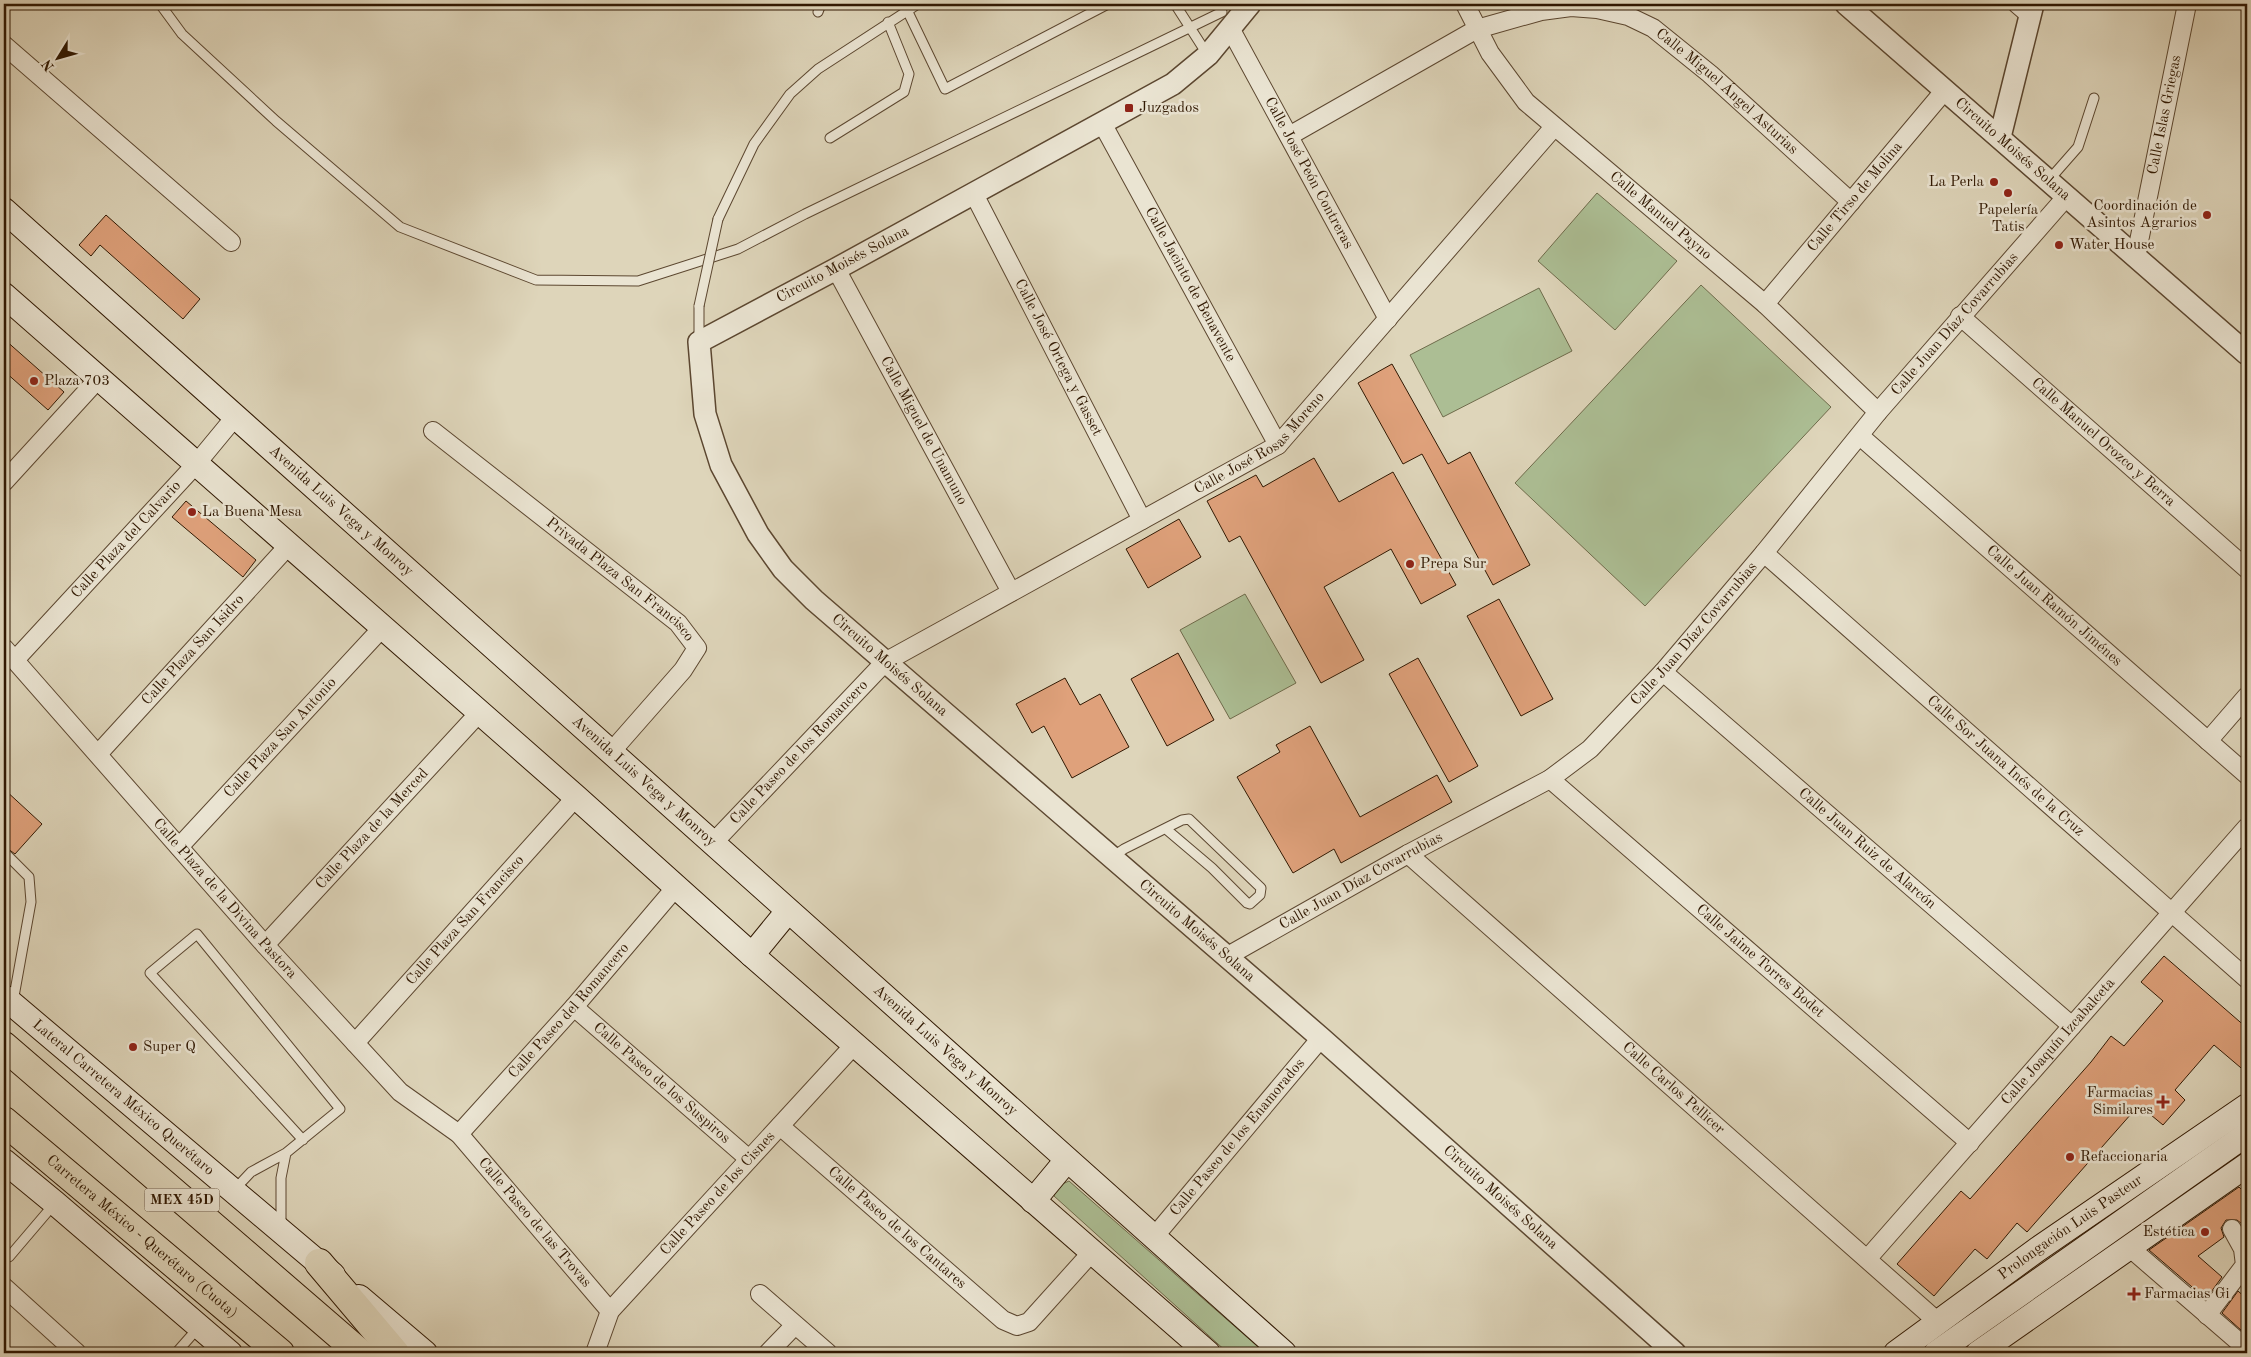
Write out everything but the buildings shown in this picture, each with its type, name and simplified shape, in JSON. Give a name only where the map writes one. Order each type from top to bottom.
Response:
[{"type":"highway","name":"MEX 45D","points":[[4,1046],[360,1353]]},
{"type":"highway","name":"Carretera México - Querétaro (Cuota)","points":[[4,1121],[280,1353]]},
{"type":"highway","points":[[319,1263],[396,1353]]},
{"type":"main road","name":"Avenida Luis Vega y Monroy","points":[[4,210],[1284,1353]]},
{"type":"main road","points":[[4,295],[576,797],[752,955],[1092,1252],[1203,1352]]},
{"type":"main road","points":[[752,955],[788,910]]},
{"type":"main road","name":"Lateral Carretera México Querétaro","points":[[8,1001],[425,1353]]},
{"type":"main road","name":"Prolongación Luis Pasteur","points":[[1896,1353],[2077,1222],[2247,1106]]},
{"type":"main road","name":"Prolongación Luis Pasteur","points":[[1936,1353],[2247,1134]]},
{"type":"main road","points":[[1033,1201],[1067,1160]]},
{"type":"main road","points":[[4,1161],[56,1203],[230,1353]]},
{"type":"main road","points":[[1978,1353],[2247,1165]]},
{"type":"street","name":"Circuito Moisés Solana","points":[[1250,4],[1226,20],[1208,55],[1172,84],[836,270],[698,342],[705,414],[721,465],[758,534],[783,569],[814,600],[1321,1038],[1675,1353]]},
{"type":"street","name":"Calle Manuel Payno","points":[[1465,4],[1504,75],[1526,102],[1765,304],[1878,412]]},
{"type":"street","name":"Circuito Moisés Solana","points":[[1846,4],[2247,354]]},
{"type":"street","name":"Calle Islas Griegas","points":[[2136,256],[2187,4]]},
{"type":"street","name":"Calle Miguel Ángel Asturias","points":[[1289,136],[1477,28],[1541,11],[1571,7],[1597,9],[1628,16],[1653,28],[1710,74],[1851,202]]},
{"type":"street","points":[[2000,137],[2027,8]]},
{"type":"street","name":"Calle José Peón Contreras","points":[[1226,20],[1388,319]]},
{"type":"street","points":[[4,45],[231,242]]},
{"type":"street","name":"Calle Tirso de Molina","points":[[1765,304],[1945,90]]},
{"type":"street","name":"Calle Jacinto de Benavente","points":[[1102,123],[1278,445]]},
{"type":"street","name":"Calle José Rosas Moreno","points":[[886,662],[1278,445],[1554,127]]},
{"type":"street","name":"Calle José Ortega y Gasset","points":[[974,194],[1142,520]]},
{"type":"street","name":"Calle Juan Díaz Covarrubias","points":[[1226,957],[1408,854],[1550,779],[1590,749],[1663,672],[1764,553],[1878,412],[1960,316],[2067,196]]},
{"type":"street","name":"Calle Miguel de Unamuno","points":[[836,270],[1011,592]]},
{"type":"street","name":"Calle Manuel Orozco y Berra","points":[[1960,316],[2247,569]]},
{"type":"street","points":[[4,482],[99,378]]},
{"type":"street","name":"Calle Plaza del Calvario","points":[[9,654],[197,464],[235,416]]},
{"type":"street","name":"Privada Plaza San Francisco","points":[[433,431],[678,623],[697,648],[683,670],[611,752]]},
{"type":"street","name":"Calle Juan Ramón Jiménes","points":[[1860,436],[2247,775]]},
{"type":"street","name":"Calle Plaza San Isidro","points":[[98,754],[289,545]]},
{"type":"street","name":"Calle Sor Juana Inés de la Cruz","points":[[1764,553],[2247,979]]},
{"type":"street","name":"Calle Plaza San Antonio","points":[[179,847],[382,628]]},
{"type":"street","name":"Calle Plaza de la Divina Pastora","points":[[9,654],[265,945],[400,1092],[459,1134]]},
{"type":"street","name":"Calle Paseo de los Romancero","points":[[712,843],[886,662]]},
{"type":"street","name":"Calle Juan Ruiz de Alarcón","points":[[1663,672],[2072,1026]]},
{"type":"street","points":[[2208,741],[2247,696]]},
{"type":"street","name":"Calle Plaza de la Merced","points":[[265,945],[479,713]]},
{"type":"street","name":"Calle Jaime Torres Bodet","points":[[1550,779],[1970,1143]]},
{"type":"street","name":"Calle Plaza San Francisco","points":[[355,1043],[576,797]]},
{"type":"street","name":"Calle Joaquín Izcabalceta","points":[[1868,1258],[2247,826]]},
{"type":"street","name":"Calle Carlos Pellicer","points":[[1408,854],[1868,1258],[1938,1322]]},
{"type":"street","name":"Calle Paseo del Romancero","points":[[459,1134],[574,1007],[676,887]]},
{"type":"street","name":"Calle Paseo de los Suspiros","points":[[574,1007],[749,1159]]},
{"type":"street","name":"Calle Paseo de los Enamorados","points":[[1154,1237],[1321,1038]]},
{"type":"street","name":"Calle Paseo de los Cisnes","points":[[595,1353],[610,1311],[855,1044]]},
{"type":"street","name":"Calle Paseo de los Cantares","points":[[780,1126],[1003,1320],[1017,1326],[1029,1322],[1092,1252]]},
{"type":"street","name":"Calle Paseo de las Trovas","points":[[459,1134],[610,1311]]},
{"type":"street","points":[[2207,1315],[2245,1265],[2243,1249],[2232,1229]]},
{"type":"street","points":[[2129,1246],[2247,1349]]},
{"type":"street","points":[[4,1287],[77,1353]]},
{"type":"street","points":[[760,1294],[828,1353]]},
{"type":"street","points":[[768,1353],[795,1325]]},
{"type":"lane","points":[[160,4],[182,34],[276,121],[400,227],[536,280],[638,281],[738,249],[814,210],[1191,28],[1226,20],[1217,4]]},
{"type":"lane","points":[[698,342],[699,306],[718,219],[754,144],[790,94],[818,69],[918,4]]},
{"type":"lane","points":[[907,10],[945,89],[1108,4]]},
{"type":"lane","points":[[1175,4],[1208,55]]},
{"type":"lane","points":[[830,138],[904,92],[909,74],[888,22]]},
{"type":"lane","points":[[2049,180],[2078,147],[2094,98]]},
{"type":"lane","points":[[1112,858],[1124,849],[1166,829],[1189,819],[1261,888],[1260,895],[1250,904],[1246,904],[1212,868],[1166,829]]},
{"type":"lane","points":[[4,852],[29,877],[32,902],[8,1001]]},
{"type":"lane","points":[[233,1191],[251,1172],[286,1153],[303,1140],[340,1109],[197,934],[150,973],[303,1140]]},
{"type":"lane","points":[[281,1231],[281,1178],[286,1153]]},
{"type":"lane","points":[[8,1258],[56,1203]]},
{"type":"lane","points":[[176,1353],[200,1326]]},
{"type":"green space","points":[[1597,193],[1677,261],[1615,330],[1538,261]]},
{"type":"green space","points":[[1701,285],[1831,407],[1645,606],[1515,483]]},
{"type":"green space","points":[[1539,288],[1572,351],[1443,417],[1410,355]]},
{"type":"green space","points":[[1245,594],[1296,683],[1230,719],[1180,630]]},
{"type":"green space","points":[[1069,1181],[1265,1353],[1228,1353],[1054,1196],[1058,1186]]},
{"type":"place","name":"Juzgados","points":[[1129,108]]},
{"type":"place","name":"La Perla","points":[[1994,182]]},
{"type":"place","name":"Papelería Tatis","points":[[2008,193]]},
{"type":"place","name":"Coordinación de Asintos Agrarios","points":[[2207,215]]},
{"type":"place","name":"Water House","points":[[2059,245]]},
{"type":"place","name":"Plaza 703","points":[[34,381]]},
{"type":"place","name":"La Buena Mesa","points":[[192,512]]},
{"type":"place","name":"Prepa Sur","points":[[1410,564]]},
{"type":"place","name":"Super Q","points":[[133,1047]]},
{"type":"place","name":"Farmacias Similares","points":[[2163,1102]]},
{"type":"place","name":"Refaccionaria","points":[[2070,1157]]},
{"type":"place","name":"Estética","points":[[2205,1232]]},
{"type":"place","name":"Farmacias Gi","points":[[2134,1294]]}]
